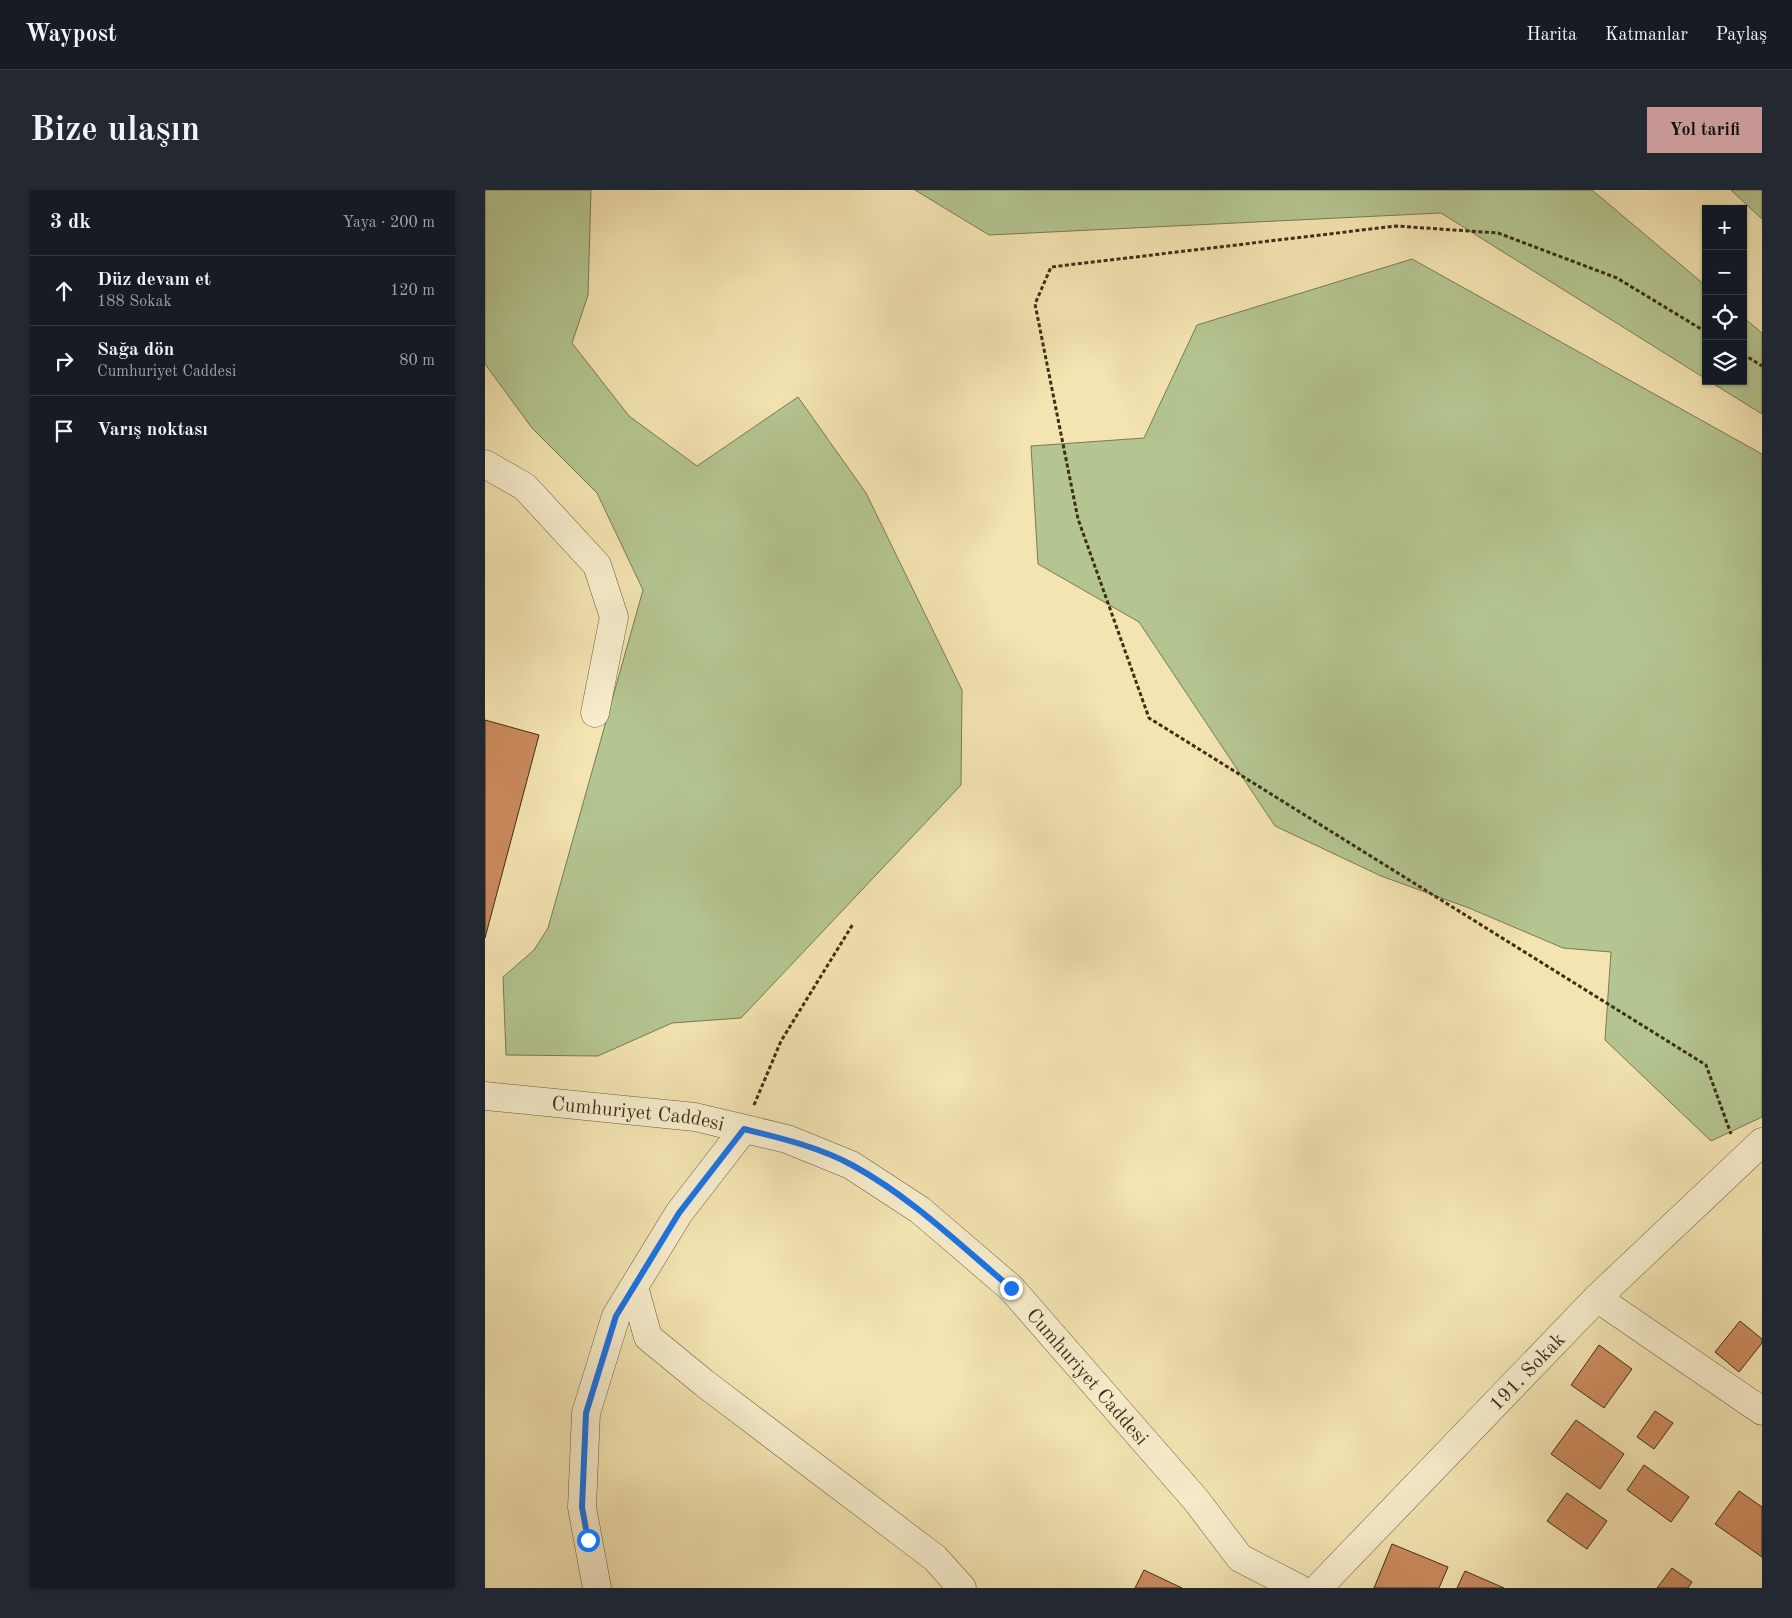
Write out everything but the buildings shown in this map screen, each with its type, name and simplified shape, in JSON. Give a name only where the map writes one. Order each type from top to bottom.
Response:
[{"type":"street","points":[[485,464],[525,487],[597,566],[614,617],[595,713]]},
{"type":"street","name":"Cumhuriyet Caddesi","points":[[485,1096],[695,1117],[787,1139],[851,1164],[919,1210],[1011,1288],[1197,1500],[1239,1558],[1299,1588]]},
{"type":"street","points":[[597,1588],[582,1507],[586,1413],[616,1316],[679,1213],[744,1129]]},
{"type":"street","name":"191. Sokak","points":[[1318,1588],[1597,1298],[1762,1142]]},
{"type":"street","points":[[634,1287],[648,1337],[704,1383],[935,1558],[961,1588]]},
{"type":"street","points":[[1597,1298],[1762,1410]]},
{"type":"path","points":[[1702,330],[1617,278],[1498,232],[1396,226],[1051,266],[1035,304],[1078,519],[1149,718],[1706,1065],[1741,1162]]},
{"type":"path","points":[[1747,357],[1762,366]]},
{"type":"path","points":[[744,1129],[781,1041],[853,924]]},
{"type":"green space","points":[[485,190],[591,190],[588,295],[572,343],[629,416],[697,466],[798,397],[866,493],[962,690],[961,785],[741,1018],[672,1023],[598,1056],[506,1055],[503,977],[534,950],[548,928],[643,590],[597,493],[532,428],[485,364]]},
{"type":"green space","points":[[915,190],[1592,190],[1702,283],[1702,376],[1441,213],[989,235]]},
{"type":"green space","points":[[1731,190],[1762,190],[1762,219]]},
{"type":"green space","points":[[1412,259],[1762,454],[1762,1117],[1711,1141],[1605,1040],[1611,952],[1563,948],[1469,908],[1381,876],[1275,826],[1139,622],[1038,564],[1031,446],[1144,438],[1197,325]]},
{"type":"green space","points":[[1747,320],[1762,333],[1762,414],[1715,385],[1747,385]]},
{"type":"route","points":[[588,1540],[582,1507],[586,1413],[616,1316],[679,1213],[744,1129],[787,1139],[851,1164],[919,1210],[1011,1288]]}]
